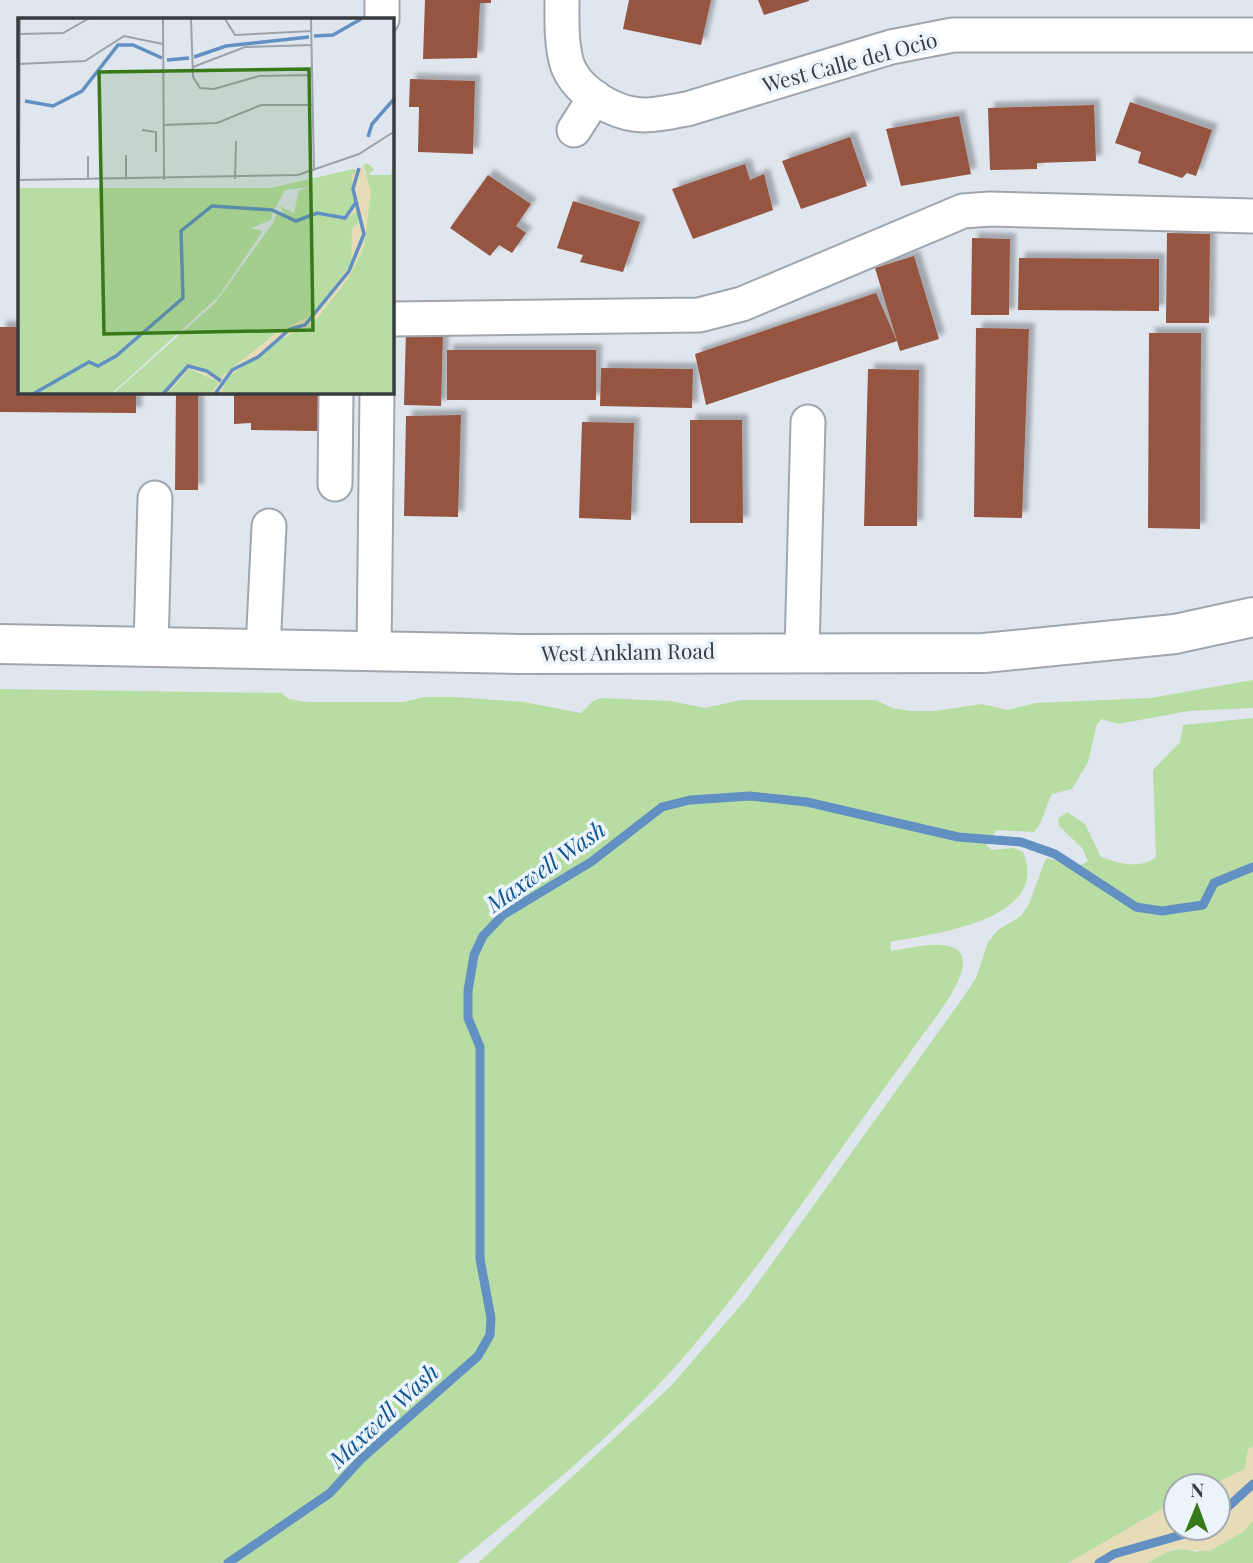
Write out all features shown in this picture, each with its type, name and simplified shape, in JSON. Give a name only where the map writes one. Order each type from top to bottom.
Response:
[{"type":"main road","name":"West Anklam Road","points":[[0,644],[519,654],[802,651],[984,653],[1175,634],[1253,617]]},
{"type":"street","points":[[382,0],[382,18]]},
{"type":"street","points":[[562,0],[562,35],[567,65],[576,83],[589,93],[574,130]]},
{"type":"street","name":"West Calle del Ocio","points":[[589,93],[628,113],[656,114],[687,109],[891,47],[953,35],[1253,35]]},
{"type":"street","points":[[394,319],[699,314],[742,304],[963,211],[989,209],[1253,216]]},
{"type":"street","points":[[335,484],[336,394]]},
{"type":"street","points":[[374,651],[377,394]]},
{"type":"street","points":[[802,651],[808,422]]},
{"type":"street","points":[[151,647],[155,498]]},
{"type":"street","points":[[263,649],[269,526]]},
{"type":"green space","points":[[1253,680],[1253,708],[1189,711],[1118,724],[1102,719],[1097,724],[1088,762],[1072,789],[1052,794],[1034,832],[997,830],[986,844],[991,850],[1013,848],[1023,852],[1027,875],[1020,894],[1005,909],[983,920],[933,934],[890,942],[891,951],[934,945],[957,950],[963,960],[961,974],[941,1010],[774,1242],[688,1352],[607,1436],[457,1563],[0,1563],[0,689],[281,693],[289,699],[306,702],[404,702],[424,697],[455,697],[524,702],[581,713],[593,701],[601,698],[670,701],[705,708],[741,700],[876,700],[892,708],[934,711],[982,704],[1007,710],[1036,703],[1150,698]]},
{"type":"green space","points":[[1253,718],[1253,1446],[1248,1449],[1245,1469],[1232,1476],[1232,1472],[1162,1472],[1162,1509],[1068,1563],[478,1563],[670,1387],[747,1298],[962,999],[976,978],[988,942],[998,930],[1021,916],[1029,904],[1046,858],[1081,865],[1088,861],[1082,848],[1059,826],[1058,819],[1067,812],[1085,824],[1101,857],[1136,864],[1156,857],[1153,770],[1180,742],[1183,725]]},
{"type":"green space","points":[[1253,1471],[1253,1563],[1147,1563],[1176,1549],[1196,1552],[1220,1542],[1232,1542],[1232,1537],[1243,1532]]},
{"type":"sand","points":[[1253,1446],[1253,1521],[1243,1532],[1232,1538],[1232,1476],[1245,1469],[1248,1449]]},
{"type":"sand","points":[[1162,1509],[1162,1542],[1226,1542],[1210,1551],[1173,1549],[1147,1563],[1068,1563]]},
{"type":"building","points":[[425,0],[491,0],[491,3],[480,3],[477,58],[423,59]]},
{"type":"building","points":[[629,0],[711,0],[701,45],[623,29]]},
{"type":"building","points":[[758,0],[809,0],[809,1],[764,15]]},
{"type":"building","points":[[410,79],[475,81],[473,154],[418,152],[419,107],[409,107]]},
{"type":"building","points":[[1130,102],[1212,130],[1196,176],[1187,173],[1182,178],[1138,163],[1141,152],[1115,143]]},
{"type":"building","points":[[1094,105],[1096,161],[1037,163],[1037,169],[990,170],[988,108]]},
{"type":"building","points":[[959,116],[971,174],[901,186],[886,129]]},
{"type":"building","points":[[850,137],[867,186],[801,209],[782,161]]},
{"type":"building","points":[[745,164],[750,180],[764,174],[773,210],[693,239],[672,189]]},
{"type":"building","points":[[488,175],[531,204],[516,226],[526,233],[512,253],[499,245],[490,256],[450,228]]},
{"type":"building","points":[[573,201],[640,222],[623,272],[580,262],[583,255],[557,248]]},
{"type":"building","points":[[1167,233],[1210,234],[1209,323],[1166,323]]},
{"type":"building","points":[[972,238],[1010,239],[1009,315],[971,315]]},
{"type":"building","points":[[914,256],[939,339],[900,351],[875,268]]},
{"type":"building","points":[[1019,258],[1159,259],[1159,311],[1018,310]]},
{"type":"building","points":[[876,293],[897,341],[706,405],[695,354]]},
{"type":"building","points":[[0,327],[18,327],[18,394],[136,394],[136,413],[0,412]]},
{"type":"building","points":[[976,328],[1029,329],[1022,518],[974,517]]},
{"type":"building","points":[[406,330],[443,331],[441,406],[404,405]]},
{"type":"building","points":[[1149,333],[1201,333],[1200,529],[1148,528]]},
{"type":"building","points":[[447,350],[596,350],[596,400],[447,400]]},
{"type":"building","points":[[601,368],[693,369],[692,408],[600,406]]},
{"type":"building","points":[[868,369],[919,370],[917,526],[864,526]]},
{"type":"building","points":[[176,394],[198,394],[198,490],[175,490]]},
{"type":"building","points":[[234,394],[320,394],[319,431],[251,430],[251,423],[234,424]]},
{"type":"building","points":[[461,415],[458,517],[404,516],[406,416]]},
{"type":"building","points":[[690,420],[742,420],[743,523],[690,523]]},
{"type":"building","points":[[582,422],[634,423],[631,520],[579,518]]},
{"type":"waterway","name":"Maxwell Wash","points":[[228,1563],[330,1493],[362,1458],[478,1356],[490,1335],[491,1318],[480,1259],[480,1047],[468,1018],[468,991],[474,955],[483,936],[503,915],[591,862],[662,807],[690,800],[750,796],[807,802],[958,837],[1021,842],[1055,854],[1136,907],[1162,911],[1203,905],[1214,883],[1253,867]]},
{"type":"waterway","points":[[1232,1503],[1253,1484]]},
{"type":"waterway","points":[[1099,1563],[1114,1554],[1162,1540]]}]
